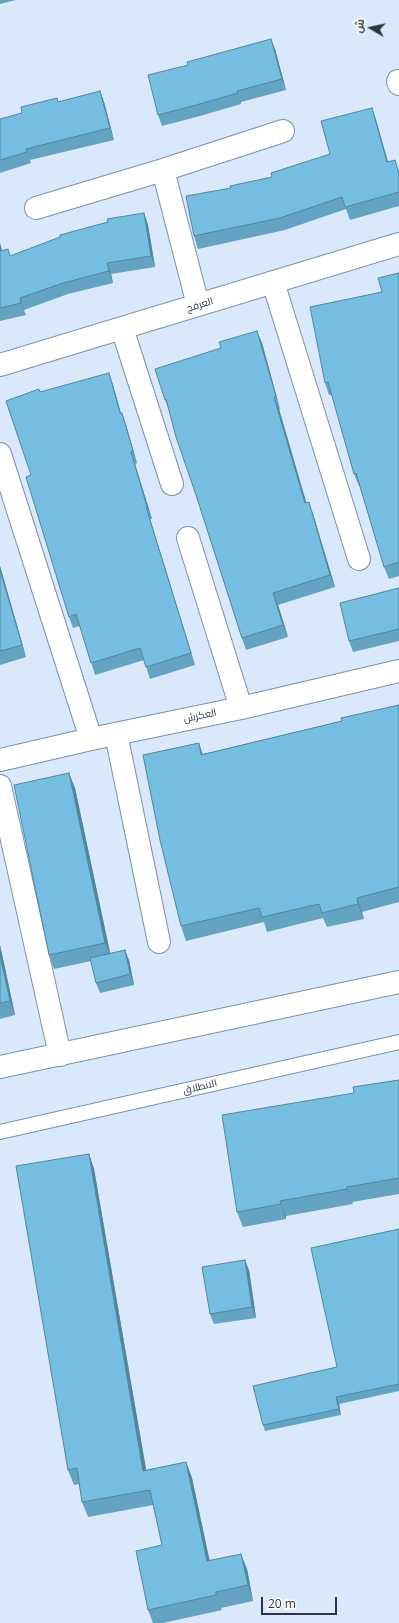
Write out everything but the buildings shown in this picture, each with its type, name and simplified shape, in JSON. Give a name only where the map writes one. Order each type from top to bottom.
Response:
[{"type":"street","points":[[36,208],[163,170],[283,131]]},
{"type":"street","points":[[163,170],[198,305]]},
{"type":"street","name":"العرفج","points":[[0,365],[399,244]]},
{"type":"street","points":[[273,282],[359,559]]},
{"type":"street","points":[[122,328],[172,484]]},
{"type":"street","points":[[0,454],[91,738]]},
{"type":"street","points":[[188,538],[241,708]]},
{"type":"street","name":"العكرش","points":[[0,760],[91,738],[241,708],[399,671]]},
{"type":"street","points":[[116,734],[159,942]]},
{"type":"street","points":[[0,786],[60,1055]]},
{"type":"street","points":[[0,1067],[399,982]]},
{"type":"lane","name":"الانطلاق","points":[[0,1132],[399,1042]]}]
